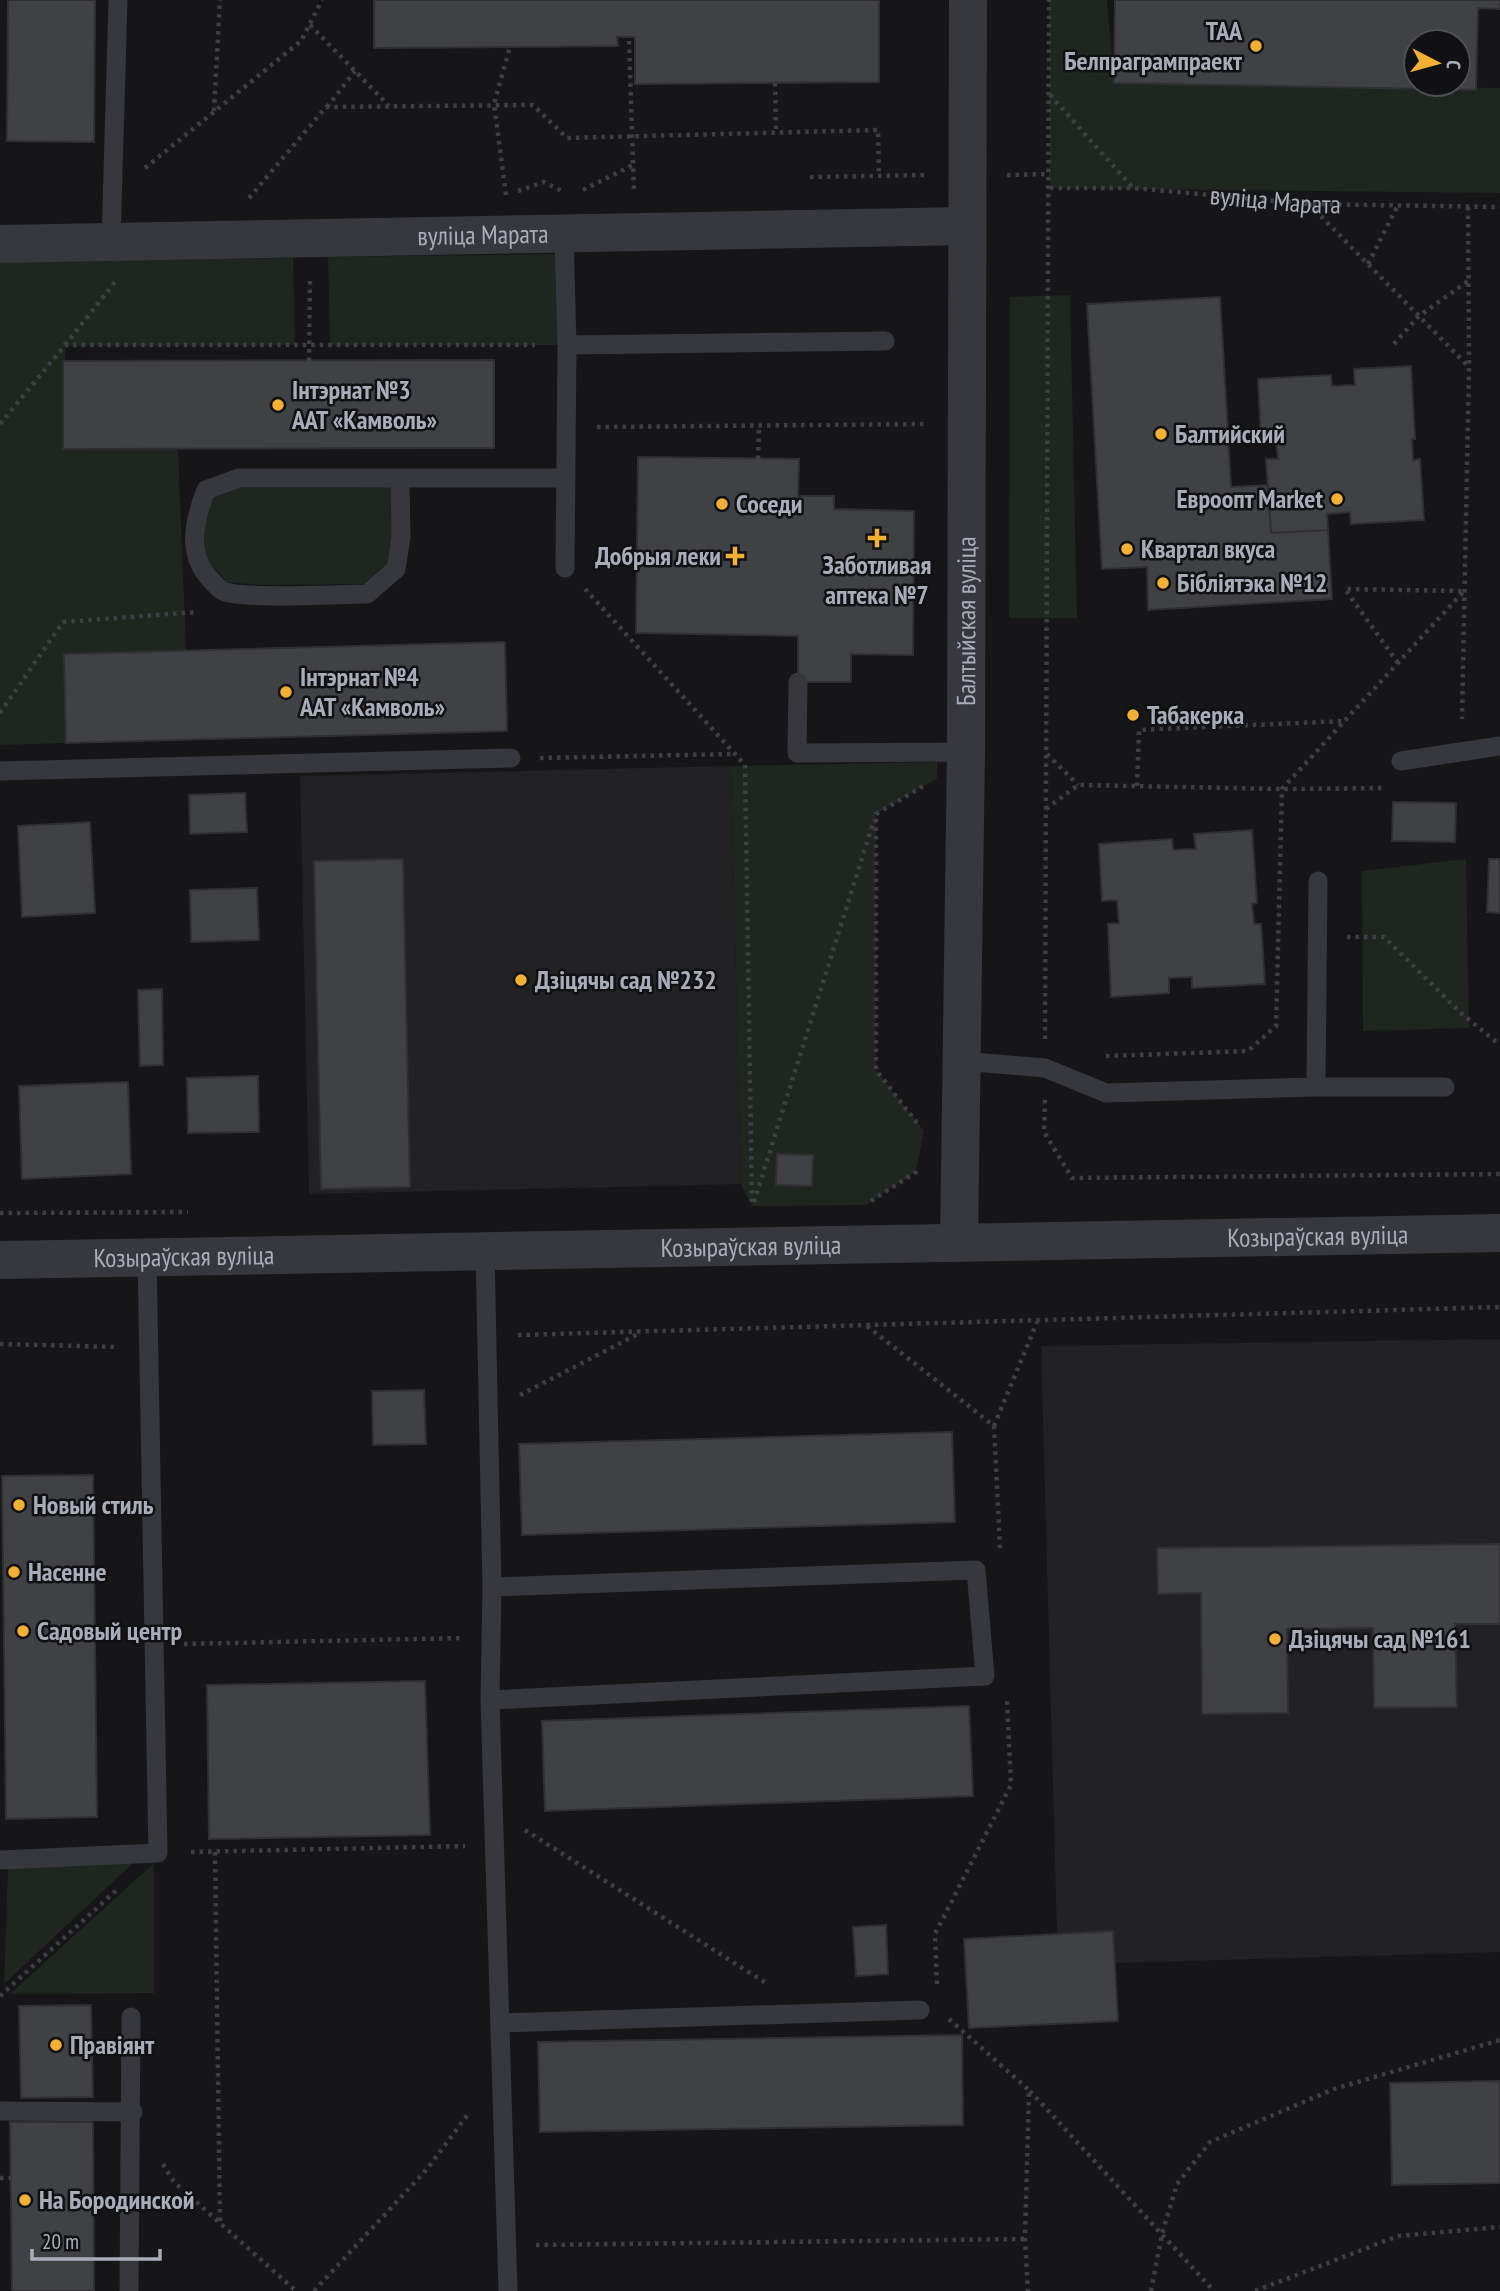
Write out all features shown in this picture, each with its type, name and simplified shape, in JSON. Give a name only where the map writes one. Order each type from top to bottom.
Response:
[{"type":"street","name":"Балтыйская вуліца","points":[[959,1242],[961,1061],[951,752],[967,226],[968,0]]},
{"type":"street","name":"вуліца Марата","points":[[0,244],[967,226]]},
{"type":"street","name":"Козыраўская вуліца","points":[[0,1260],[1500,1233]]},
{"type":"lane","points":[[118,0],[121,242]]},
{"type":"lane","points":[[564,233],[567,345],[565,568]]},
{"type":"lane","points":[[567,345],[885,341]]},
{"type":"lane","points":[[400,478],[401,537],[396,569],[367,594],[258,595],[222,591],[202,570],[193,547],[197,513],[205,490],[239,478],[400,478],[566,478]]},
{"type":"lane","points":[[798,682],[797,753],[951,752]]},
{"type":"lane","points":[[1401,761],[1500,746]]},
{"type":"lane","points":[[0,771],[511,758]]},
{"type":"lane","points":[[1316,1087],[1318,881]]},
{"type":"lane","points":[[961,1061],[1045,1068],[1106,1093],[1316,1087],[1445,1087]]},
{"type":"lane","points":[[485,1251],[489,1335],[492,1587],[490,1700],[496,1845],[504,2245],[508,2291]]},
{"type":"lane","points":[[0,1860],[158,1853],[147,1258]]},
{"type":"lane","points":[[490,1700],[985,1676],[976,1570],[492,1587]]},
{"type":"lane","points":[[500,2023],[920,2010]]},
{"type":"lane","points":[[129,2291],[131,2017]]},
{"type":"lane","points":[[0,2110],[132,2112]]},
{"type":"path","points":[[214,112],[220,0]]},
{"type":"path","points":[[137,175],[302,41],[323,0]]},
{"type":"path","points":[[1049,0],[1044,1132],[1072,1178],[1500,1174]]},
{"type":"path","points":[[310,25],[389,107]]},
{"type":"path","points":[[629,41],[635,204]]},
{"type":"path","points":[[507,204],[494,104],[510,47]]},
{"type":"path","points":[[246,201],[355,71]]},
{"type":"path","points":[[775,83],[776,132]]},
{"type":"path","points":[[1050,95],[1133,188]]},
{"type":"path","points":[[326,107],[533,105],[567,138],[878,130],[879,176]]},
{"type":"path","points":[[580,191],[633,165]]},
{"type":"path","points":[[506,195],[544,182],[570,195]]},
{"type":"path","name":"вуліца Марата","points":[[1050,188],[1133,188],[1310,204],[1500,208]]},
{"type":"path","points":[[1310,204],[1469,367]]},
{"type":"path","points":[[1368,264],[1398,205]]},
{"type":"path","points":[[1463,752],[1469,367],[1468,207]]},
{"type":"path","points":[[0,424],[132,259],[121,242]]},
{"type":"path","points":[[309,360],[310,270]]},
{"type":"path","points":[[1394,344],[1419,316],[1468,280]]},
{"type":"path","points":[[65,345],[567,345]]},
{"type":"path","points":[[596,413],[596,427],[939,424]]},
{"type":"path","points":[[758,458],[759,426]]},
{"type":"path","points":[[565,568],[745,765],[752,1206],[876,814],[937,778],[951,752]]},
{"type":"path","points":[[1398,663],[1345,589],[1464,591]]},
{"type":"path","points":[[0,713],[63,622],[206,611],[222,591]]},
{"type":"path","points":[[1096,1052],[1109,1057],[1248,1051],[1276,1026],[1282,789],[1464,591]]},
{"type":"path","points":[[1137,786],[1139,730],[1345,721]]},
{"type":"path","points":[[1046,753],[1079,785]]},
{"type":"path","points":[[511,758],[735,754]]},
{"type":"path","points":[[1046,810],[1079,785],[1395,788],[1401,761]]},
{"type":"path","points":[[876,814],[876,1070],[924,1132]]},
{"type":"path","points":[[1278,937],[1384,937],[1462,1014],[1500,1045]]},
{"type":"path","points":[[1045,1033],[1058,1038]]},
{"type":"path","points":[[866,1205],[916,1172],[919,1158]]},
{"type":"path","points":[[489,1335],[1037,1322],[1500,1307]]},
{"type":"path","points":[[1000,1550],[994,1426],[1037,1322]]},
{"type":"path","points":[[867,1326],[994,1426]]},
{"type":"path","points":[[489,1412],[642,1332]]},
{"type":"path","points":[[0,1344],[148,1348]]},
{"type":"path","points":[[154,1645],[491,1637]]},
{"type":"path","points":[[937,1997],[935,1934],[1011,1785],[1007,1688]]},
{"type":"path","points":[[495,1812],[814,2013]]},
{"type":"path","points":[[0,1996],[158,1853],[496,1845]]},
{"type":"path","points":[[215,1852],[220,2223]]},
{"type":"path","points":[[948,2018],[1029,2091],[1214,2291]]},
{"type":"path","points":[[1151,2291],[1162,2234],[1177,2184],[1210,2142],[1334,2089],[1500,2040]]},
{"type":"path","points":[[314,2291],[427,2169],[500,2071]]},
{"type":"path","points":[[1028,2291],[1025,2239],[1029,2091]]},
{"type":"path","points":[[132,2112],[174,2182],[296,2291]]},
{"type":"path","points":[[0,2178],[11,2178]]},
{"type":"path","points":[[1255,2291],[1398,2236],[1500,2227]]},
{"type":"path","points":[[504,2245],[1025,2239]]},
{"type":"shaded area","points":[[1049,0],[1107,0],[1114,83],[1402,87],[1402,98],[1472,98],[1472,88],[1500,88],[1500,193],[1050,188]]},
{"type":"shaded area","points":[[565,254],[567,345],[330,345],[328,257]]},
{"type":"shaded area","points":[[293,258],[295,345],[65,346],[63,448],[178,448],[186,650],[64,654],[66,743],[0,745],[0,261]]},
{"type":"shaded area","points":[[1070,295],[1077,618],[1009,618],[1010,297]]},
{"type":"shaded area","points":[[391,487],[392,536],[387,564],[363,584],[259,585],[227,582],[211,565],[203,546],[206,515],[213,498],[240,488]]},
{"type":"shaded area","points":[[937,762],[937,778],[876,814],[876,1070],[924,1131],[916,1172],[866,1205],[752,1206],[741,1184],[731,766]]},
{"type":"shaded area","name":"Дзіцячы сад №232","points":[[731,766],[741,1184],[309,1194],[300,776]]},
{"type":"shaded area","points":[[1466,859],[1469,1028],[1363,1031],[1362,871]]},
{"type":"shaded area","name":"Дзіцячы сад №161","points":[[1500,1339],[1500,1952],[1114,1963],[1057,1934],[1041,1346]]},
{"type":"shaded area","points":[[133,1863],[4,1984],[8,1868]]},
{"type":"shaded area","points":[[154,1863],[154,1993],[10,1994]]},
{"type":"building","points":[[8,0],[95,0],[94,142],[7,141]]},
{"type":"building","points":[[374,0],[879,0],[879,82],[635,84],[635,37],[617,37],[618,46],[374,48]]},
{"type":"building","points":[[1115,0],[1500,0],[1500,9],[1478,8],[1476,90],[1472,90],[1472,28],[1402,28],[1402,89],[1114,83]]},
{"type":"building","name":"Балтийский","points":[[1220,297],[1231,487],[1268,485],[1271,533],[1328,530],[1332,599],[1148,610],[1147,567],[1102,569],[1087,304]]},
{"type":"building","name":"Інтэрнат №3 ААТ «Камволь»","points":[[494,360],[494,448],[63,449],[63,361]]},
{"type":"building","points":[[1411,366],[1415,439],[1412,439],[1413,460],[1420,459],[1424,520],[1351,524],[1350,512],[1327,514],[1328,530],[1271,533],[1266,459],[1278,459],[1276,436],[1261,436],[1258,379],[1331,375],[1332,386],[1355,385],[1354,369]]},
{"type":"building","points":[[638,457],[799,459],[798,496],[834,496],[834,509],[914,511],[913,655],[851,654],[851,682],[798,682],[798,636],[636,633]]},
{"type":"building","name":"Інтэрнат №4 ААТ «Камволь»","points":[[505,642],[507,731],[66,743],[64,654]]},
{"type":"building","points":[[245,793],[247,832],[190,834],[189,795]]},
{"type":"building","points":[[1393,802],[1456,803],[1455,842],[1392,841]]},
{"type":"building","points":[[90,822],[95,913],[22,917],[18,826]]},
{"type":"building","points":[[1252,830],[1257,903],[1252,904],[1254,924],[1261,924],[1265,984],[1192,988],[1192,977],[1169,978],[1169,993],[1111,997],[1108,924],[1119,923],[1117,900],[1102,901],[1099,844],[1172,839],[1173,850],[1196,849],[1194,834]]},
{"type":"building","points":[[403,859],[410,1187],[321,1189],[314,861]]},
{"type":"building","points":[[1489,859],[1500,859],[1500,913],[1487,912]]},
{"type":"building","points":[[257,888],[259,940],[191,942],[190,890]]},
{"type":"building","points":[[162,989],[163,1065],[140,1066],[138,990]]},
{"type":"building","points":[[258,1076],[259,1132],[188,1133],[187,1078]]},
{"type":"building","points":[[128,1082],[131,1174],[22,1179],[19,1086]]},
{"type":"building","points":[[777,1154],[813,1155],[812,1186],[776,1185]]},
{"type":"building","points":[[424,1390],[426,1444],[373,1445],[372,1391]]},
{"type":"building","points":[[952,1432],[955,1522],[522,1535],[519,1444]]},
{"type":"building","points":[[93,1475],[97,1817],[6,1819],[2,1476]]},
{"type":"building","points":[[1500,1544],[1500,1624],[1455,1624],[1457,1707],[1374,1708],[1373,1628],[1287,1629],[1288,1713],[1202,1714],[1201,1593],[1158,1594],[1157,1548]]},
{"type":"building","points":[[425,1681],[430,1835],[209,1839],[207,1685]]},
{"type":"building","points":[[969,1706],[973,1796],[545,1811],[542,1721]]},
{"type":"building","points":[[886,1925],[888,1974],[856,1976],[853,1927]]},
{"type":"building","points":[[1113,1931],[1118,2021],[969,2028],[964,1939]]},
{"type":"building","name":"Правіянт","points":[[91,2005],[93,2097],[21,2098],[19,2006]]},
{"type":"building","points":[[962,2035],[963,2125],[540,2132],[538,2042]]},
{"type":"building","points":[[1500,2081],[1500,2183],[1392,2185],[1390,2083]]},
{"type":"building","points":[[10,2122],[93,2122],[94,2291],[12,2291]]},
{"type":"place","name":"ТАА Белпрагрампраект","points":[[1256,46]]},
{"type":"place","name":"Інтэрнат №3 ААТ «Камволь»","points":[[278,405]]},
{"type":"place","name":"Балтийский","points":[[1161,434]]},
{"type":"place","name":"Евроопт Market","points":[[1337,499]]},
{"type":"place","name":"Соседи","points":[[722,504]]},
{"type":"place","name":"Заботливая аптека №7","points":[[877,538]]},
{"type":"place","name":"Квартал вкуса","points":[[1127,549]]},
{"type":"place","name":"Добрыя леки","points":[[735,556]]},
{"type":"place","name":"Бібліятэка №12","points":[[1163,583]]},
{"type":"place","name":"Інтэрнат №4 ААТ «Камволь»","points":[[286,692]]},
{"type":"place","name":"Табакерка","points":[[1133,715]]},
{"type":"place","name":"Дзіцячы сад №232","points":[[521,980]]},
{"type":"place","name":"Новый стиль","points":[[19,1505]]},
{"type":"place","name":"Насенне","points":[[14,1572]]},
{"type":"place","name":"Садовый центр","points":[[23,1631]]},
{"type":"place","name":"Дзіцячы сад №161","points":[[1275,1639]]},
{"type":"place","name":"Правіянт","points":[[56,2045]]},
{"type":"place","name":"На Бородинской","points":[[25,2200]]}]
